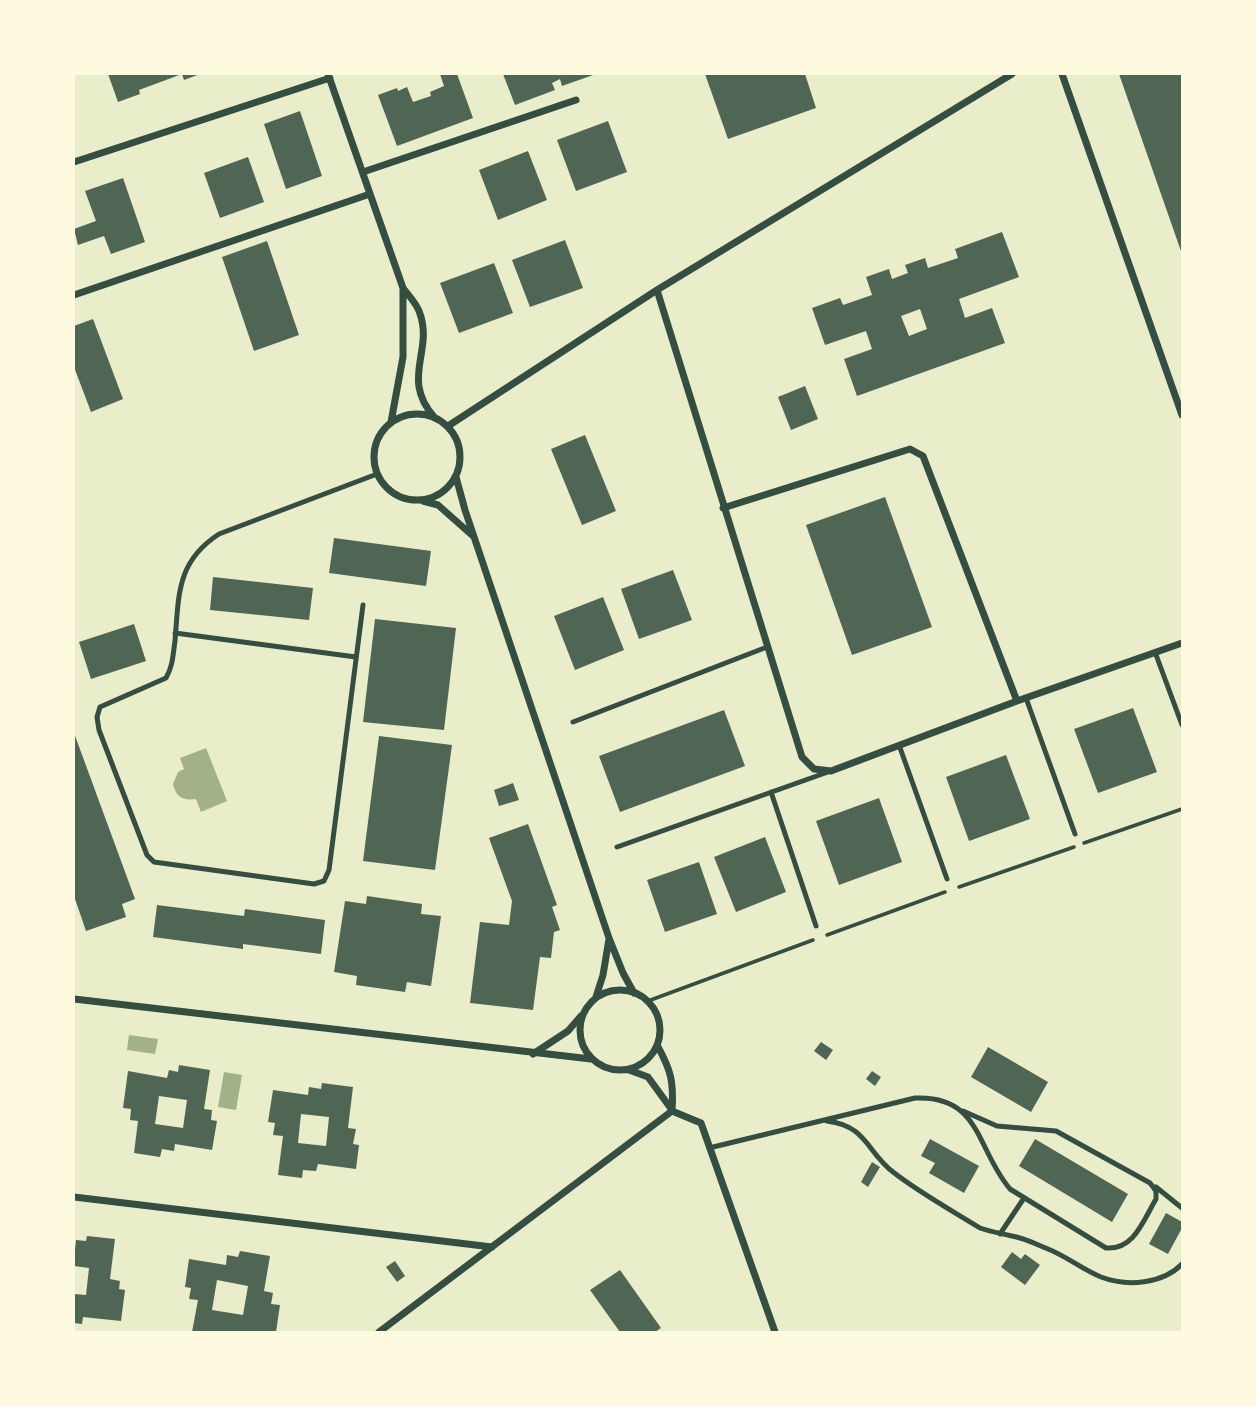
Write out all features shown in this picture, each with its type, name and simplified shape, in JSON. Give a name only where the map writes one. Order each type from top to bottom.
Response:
[{"type":"street","points":[[448,426],[657,290],[1012,74]]},
{"type":"street","points":[[1062,74],[1182,415]]},
{"type":"street","points":[[74,162],[329,76],[403,288],[419,309],[423,335],[418,386],[423,404],[435,418],[448,426],[456,437],[460,450],[456,477],[447,488],[435,497],[407,500],[384,486],[373,460],[375,446],[381,433],[391,422],[412,414],[435,418]]},
{"type":"street","points":[[363,173],[576,100]]},
{"type":"street","points":[[74,295],[370,194]]},
{"type":"street","points":[[391,422],[403,357],[403,288]]},
{"type":"street","points":[[657,290],[802,757],[814,769],[831,771],[1182,643]]},
{"type":"street","points":[[723,508],[909,449],[923,456],[1017,701]]},
{"type":"street","points":[[456,477],[609,938],[634,993]]},
{"type":"street","points":[[421,500],[439,505],[476,538]]},
{"type":"street","points":[[533,1054],[568,1031],[596,997],[603,975],[609,938]]},
{"type":"street","points":[[379,1332],[672,1111],[674,1086],[670,1068],[657,1045],[659,1022],[648,1001],[627,990],[611,991],[596,997]]},
{"type":"street","points":[[74,999],[533,1054],[565,1055],[591,1059],[605,1068],[628,1070],[648,1077],[672,1111],[701,1123],[775,1332]]},
{"type":"street","points":[[582,1016],[580,1039],[591,1059]]},
{"type":"street","points":[[628,1070],[642,1063],[657,1045]]},
{"type":"street","points":[[74,1197],[492,1247]]},
{"type":"lane","points":[[363,605],[329,870],[324,881],[314,884],[154,862],[147,855],[99,730],[97,717],[100,707],[166,678],[172,668],[184,575],[191,559],[204,544],[219,534],[377,474]]},
{"type":"lane","points":[[175,633],[356,657]]},
{"type":"lane","points":[[573,722],[767,647]]},
{"type":"lane","points":[[1155,652],[1182,724]]},
{"type":"lane","points":[[1026,698],[1075,834]]},
{"type":"lane","points":[[899,745],[947,879]]},
{"type":"lane","points":[[617,847],[831,771]]},
{"type":"lane","points":[[771,792],[816,926]]},
{"type":"lane","points":[[709,1148],[915,1098],[933,1097],[997,1126],[1056,1131],[1150,1183],[1182,1208]]},
{"type":"lane","points":[[963,1111],[1002,1180],[1010,1189],[1105,1248],[1115,1249],[1127,1245],[1156,1199],[1156,1191],[1150,1183]]},
{"type":"lane","points":[[824,1120],[848,1125],[857,1131],[890,1170],[980,1228],[1051,1250],[1103,1278],[1136,1282],[1154,1280],[1173,1273],[1182,1264]]},
{"type":"lane","points":[[1000,1234],[1024,1198]]},
{"type":"path","points":[[648,1001],[877,916],[1182,809]]},
{"type":"shaded area","points":[[206,748],[227,801],[201,812],[196,799],[181,797],[173,784],[178,772],[184,769],[180,758]]},
{"type":"shaded area","points":[[129,1035],[158,1039],[155,1054],[127,1050]]},
{"type":"shaded area","points":[[224,1072],[242,1075],[236,1110],[218,1107]]},
{"type":"building","points":[[108,74],[182,74],[139,90],[140,94],[118,102]]},
{"type":"building","points":[[182,74],[200,74],[184,80]]},
{"type":"building","points":[[440,74],[457,74],[473,118],[397,146],[378,95],[407,87],[413,102],[431,96],[430,92],[444,86]]},
{"type":"building","points":[[503,74],[596,74],[562,86],[560,79],[552,83],[555,90],[515,105]]},
{"type":"building","points":[[705,74],[805,74],[816,108],[728,139]]},
{"type":"building","points":[[1119,74],[1182,74],[1182,254]]},
{"type":"building","points":[[300,111],[322,176],[286,189],[264,124]]},
{"type":"building","points":[[608,121],[627,172],[576,191],[557,140]]},
{"type":"building","points":[[528,151],[547,200],[498,220],[479,170]]},
{"type":"building","points":[[248,157],[264,202],[220,218],[204,173]]},
{"type":"building","points":[[123,178],[145,242],[111,254],[104,236],[78,245],[74,229],[96,221],[85,191]]},
{"type":"building","points":[[1002,232],[1019,277],[959,299],[965,318],[992,308],[1005,343],[857,396],[844,359],[872,349],[866,331],[825,345],[812,308],[840,298],[843,305],[872,295],[866,277],[889,269],[892,279],[908,273],[905,265],[925,258],[928,268],[958,258],[955,249]],"holes":[[[920,309],[927,329],[909,336],[901,316]]]},
{"type":"building","points":[[565,240],[583,288],[530,307],[512,260]]},
{"type":"building","points":[[267,241],[299,335],[254,351],[222,257]]},
{"type":"building","points":[[494,263],[513,313],[459,333],[440,283]]},
{"type":"building","points":[[93,319],[123,399],[91,412],[74,367],[74,326]]},
{"type":"building","points":[[805,386],[818,419],[791,430],[778,397]]},
{"type":"building","points":[[585,435],[616,511],[582,525],[551,449]]},
{"type":"building","points":[[885,497],[932,627],[852,655],[806,525]]},
{"type":"building","points":[[334,538],[431,551],[426,586],[329,573]]},
{"type":"building","points":[[673,570],[692,620],[639,639],[621,589]]},
{"type":"building","points":[[213,577],[313,588],[309,620],[210,610]]},
{"type":"building","points":[[603,597],[624,650],[575,670],[554,616]]},
{"type":"building","points":[[375,619],[456,628],[444,730],[363,722]]},
{"type":"building","points":[[134,624],[146,661],[91,679],[79,642]]},
{"type":"building","points":[[1133,708],[1157,772],[1098,793],[1074,729]]},
{"type":"building","points":[[724,710],[745,766],[620,812],[599,756]]},
{"type":"building","points":[[74,733],[135,899],[122,904],[126,917],[86,931],[74,896]]},
{"type":"building","points":[[379,736],[452,745],[435,870],[363,861]]},
{"type":"building","points":[[1006,755],[1030,819],[969,841],[946,777]]},
{"type":"building","points":[[513,783],[519,800],[499,806],[494,790]]},
{"type":"building","points":[[879,798],[902,862],[839,885],[816,821]]},
{"type":"building","points":[[528,824],[557,905],[552,907],[560,930],[554,932],[551,958],[540,957],[533,1010],[470,1003],[480,922],[509,925],[512,901],[489,838]]},
{"type":"building","points":[[765,837],[786,892],[736,912],[714,857]]},
{"type":"building","points":[[699,862],[717,914],[665,932],[647,880]]},
{"type":"building","points":[[367,896],[422,904],[421,914],[441,916],[431,986],[407,982],[405,992],[356,985],[357,976],[334,972],[345,901],[366,904]]},
{"type":"building","points":[[157,905],[244,916],[245,909],[325,920],[321,954],[243,944],[243,949],[153,937]]},
{"type":"building","points":[[821,1042],[833,1050],[826,1060],[814,1051]]},
{"type":"building","points":[[988,1047],[1048,1082],[1031,1112],[971,1077]]},
{"type":"building","points":[[179,1065],[210,1070],[204,1109],[212,1110],[211,1120],[217,1121],[212,1150],[175,1144],[174,1151],[162,1149],[160,1157],[134,1153],[138,1121],[130,1120],[131,1109],[123,1108],[128,1071],[167,1078],[169,1070],[178,1072]],"holes":[[[159,1096],[187,1100],[183,1128],[155,1124]]]},
{"type":"building","points":[[872,1071],[881,1077],[875,1086],[866,1079]]},
{"type":"building","points":[[322,1083],[353,1087],[348,1128],[356,1129],[353,1144],[359,1145],[356,1169],[318,1164],[316,1171],[303,1170],[302,1178],[278,1175],[283,1136],[273,1135],[275,1123],[268,1122],[273,1090],[308,1095],[309,1087],[321,1089]],"holes":[[[301,1114],[329,1117],[326,1146],[298,1143]]]},
{"type":"building","points":[[930,1139],[979,1166],[964,1193],[929,1173],[935,1163],[921,1156]]},
{"type":"building","points":[[1035,1139],[1128,1194],[1112,1222],[1019,1166]]},
{"type":"building","points":[[872,1162],[880,1167],[868,1187],[861,1182]]},
{"type":"building","points":[[1166,1213],[1182,1222],[1182,1228],[1168,1254],[1149,1244]]},
{"type":"building","points":[[87,1236],[115,1239],[110,1279],[120,1281],[119,1289],[125,1290],[121,1321],[83,1317],[82,1324],[74,1323],[74,1294],[86,1295],[89,1268],[74,1266],[74,1248],[76,1240],[86,1241]]},
{"type":"building","points":[[240,1251],[270,1256],[264,1291],[273,1293],[271,1304],[280,1305],[276,1332],[192,1332],[198,1300],[189,1299],[191,1288],[185,1287],[189,1259],[226,1265],[227,1255],[238,1257]],"holes":[[[217,1280],[248,1286],[243,1315],[212,1310]]]},
{"type":"building","points":[[1012,1252],[1021,1259],[1025,1254],[1040,1265],[1025,1285],[1001,1267]]},
{"type":"building","points":[[395,1261],[405,1276],[397,1282],[386,1267]]},
{"type":"building","points":[[620,1270],[661,1328],[655,1332],[620,1332],[590,1290]]}]
